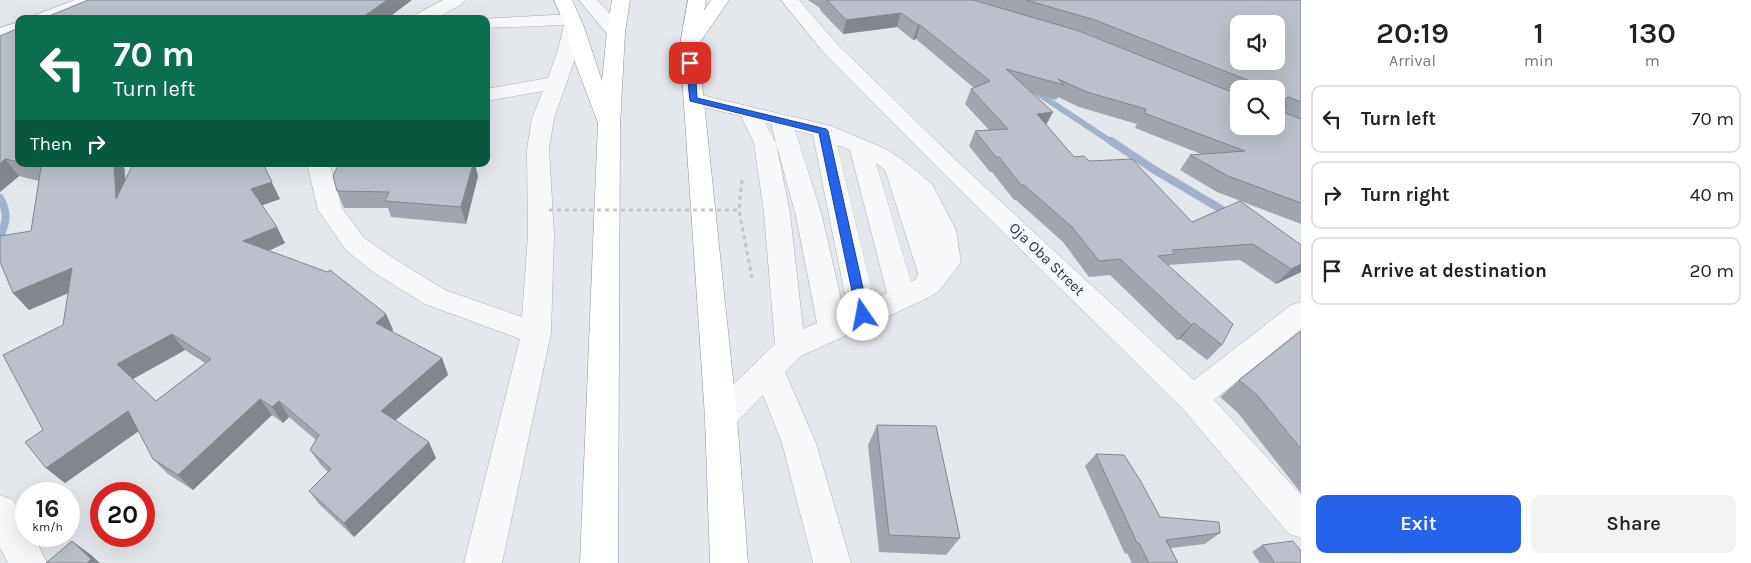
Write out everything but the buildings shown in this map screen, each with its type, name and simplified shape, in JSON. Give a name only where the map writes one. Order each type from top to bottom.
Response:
[{"type":"highway","points":[[599,563],[609,126],[616,32],[621,0]]},
{"type":"highway","points":[[696,0],[690,45],[693,99],[721,417],[729,563]]},
{"type":"highway","points":[[690,45],[720,0]]},
{"type":"highway","points":[[569,14],[609,126]]},
{"type":"street","points":[[52,15],[91,0]]},
{"type":"street","points":[[428,15],[456,0]]},
{"type":"street","name":"Oja Oba Street","points":[[790,0],[830,49],[951,168],[1193,399],[1301,520]]},
{"type":"street","points":[[589,1],[616,32]]},
{"type":"street","points":[[543,5],[569,14]]},
{"type":"street","points":[[490,23],[569,14]]},
{"type":"street","points":[[484,563],[536,333],[541,235],[538,149],[543,118],[557,82],[569,14]]},
{"type":"street","points":[[7,42],[15,32]]},
{"type":"street","points":[[490,94],[557,82]]},
{"type":"street","points":[[693,99],[823,131],[860,146],[896,166],[932,273],[929,284],[833,328],[780,360],[721,417]]},
{"type":"street","points":[[749,112],[765,143],[777,213],[780,360],[798,443],[832,563]]},
{"type":"street","points":[[781,122],[808,216],[833,328]]},
{"type":"street","points":[[823,131],[863,315]]},
{"type":"street","points":[[860,146],[902,298]]},
{"type":"street","points":[[320,167],[330,210],[355,244],[435,297],[536,333]]},
{"type":"street","points":[[1193,399],[1301,313]]},
{"type":"street","points":[[0,512],[28,563]]},
{"type":"path","points":[[549,210],[739,210]]},
{"type":"waterway","points":[[1033,90],[1113,143]]},
{"type":"waterway","points":[[1111,141],[1153,169],[1231,215]]},
{"type":"waterway","points":[[0,198],[6,217],[0,236]]},
{"type":"route","points":[[690,63],[693,99],[823,131],[863,315]]}]
